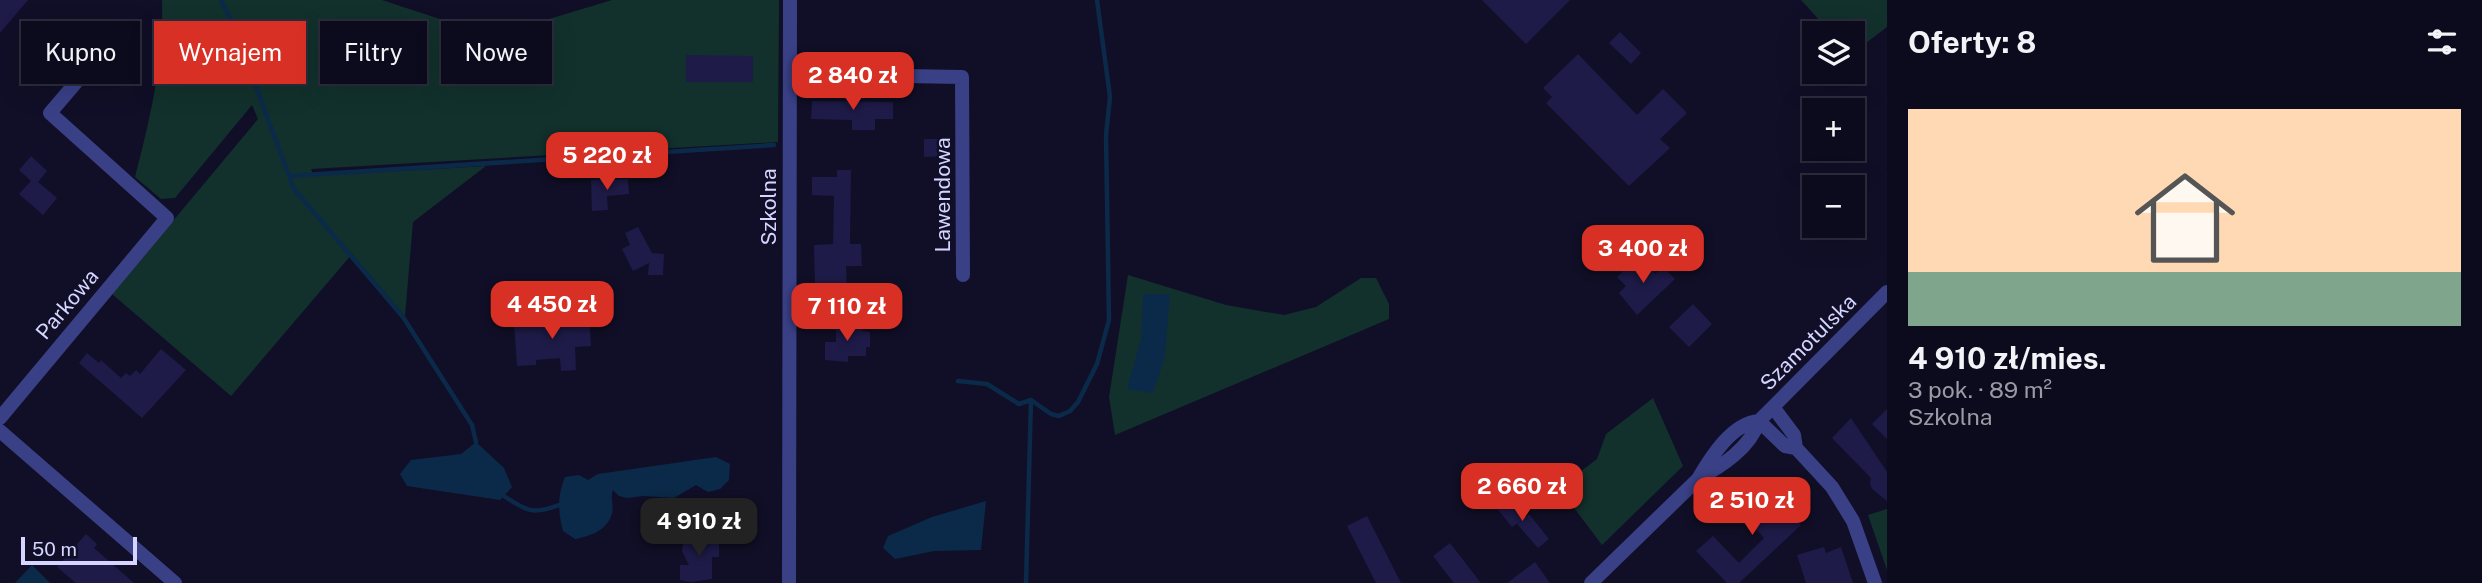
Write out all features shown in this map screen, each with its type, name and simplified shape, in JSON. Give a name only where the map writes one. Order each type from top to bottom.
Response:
[{"type":"street","name":"Szkolna","points":[[789,583],[790,0]]},
{"type":"street","name":"Lawendowa","points":[[790,74],[962,77],[964,275]]},
{"type":"street","name":"Parkowa","points":[[0,418],[167,218],[50,113],[75,84]]},
{"type":"street","name":"Szamotulska","points":[[1591,583],[1698,479],[1729,459],[1752,437],[1759,421],[1887,292]]},
{"type":"street","points":[[1773,407],[1794,435],[1796,448],[1827,481],[1851,518],[1875,583]]},
{"type":"street","points":[[1759,421],[1785,446],[1796,448]]},
{"type":"street","points":[[0,431],[175,583]]},
{"type":"green space","points":[[162,0],[382,0],[446,21],[441,21],[441,84],[552,84],[552,21],[542,21],[612,0],[779,0],[778,142],[311,169],[314,176],[486,166],[413,222],[405,316],[352,254],[231,396],[112,294],[258,119],[252,105],[175,198],[161,199],[135,177],[155,84],[306,84],[306,21],[162,21]]},
{"type":"green space","points":[[1801,0],[1887,0],[1887,27],[1865,44],[1865,21],[1820,21]]},
{"type":"green space","points":[[1128,275],[1226,305],[1284,315],[1316,307],[1361,278],[1376,278],[1389,304],[1389,319],[1115,435],[1109,397]]},
{"type":"green space","points":[[1653,398],[1683,466],[1602,545],[1559,488],[1597,459],[1606,434]]},
{"type":"green space","points":[[1887,509],[1887,570],[1868,515]]},
{"type":"water","points":[[1143,294],[1170,294],[1165,356],[1153,393],[1127,389],[1141,339]]},
{"type":"water","points":[[476,442],[504,468],[512,487],[500,500],[407,486],[400,474],[411,460],[461,454]]},
{"type":"water","points":[[716,457],[730,464],[729,480],[720,489],[708,492],[696,485],[674,498],[627,498],[619,496],[613,490],[612,513],[603,528],[575,539],[563,531],[559,504],[565,477],[579,475],[588,480],[598,474]]},
{"type":"water","points":[[986,501],[981,550],[934,551],[895,559],[883,548],[888,536],[932,517]]},
{"type":"water","points":[[32,565],[50,583],[15,583]]},
{"type":"building","points":[[0,0],[28,0],[0,33]]},
{"type":"building","points":[[1482,0],[1570,0],[1526,44]]},
{"type":"building","points":[[1620,32],[1641,53],[1631,64],[1609,43]]},
{"type":"building","points":[[1578,54],[1637,115],[1663,89],[1687,113],[1660,139],[1670,148],[1629,186],[1546,103],[1552,97],[1543,88]]},
{"type":"building","points":[[686,55],[753,56],[753,82],[686,82]]},
{"type":"building","points":[[812,101],[893,102],[893,119],[875,119],[875,130],[852,130],[852,120],[811,119]]},
{"type":"building","points":[[924,139],[943,139],[944,156],[924,157]]},
{"type":"building","points":[[31,156],[47,171],[38,182],[57,198],[43,215],[19,194],[31,181],[19,170]]},
{"type":"building","points":[[837,170],[851,170],[850,244],[861,244],[862,266],[846,266],[847,295],[826,295],[825,286],[815,286],[814,245],[833,244],[834,196],[812,195],[812,177],[837,177]]},
{"type":"building","points":[[628,179],[629,194],[607,196],[608,210],[592,211],[591,180]]},
{"type":"building","points":[[638,227],[652,253],[664,254],[663,275],[648,275],[649,263],[633,271],[622,249],[630,245],[625,233]]},
{"type":"building","points":[[1633,262],[1638,268],[1645,262],[1655,274],[1663,267],[1675,279],[1637,315],[1619,293],[1626,286],[1617,277]]},
{"type":"building","points":[[1693,304],[1712,324],[1689,347],[1669,327]]},
{"type":"building","points":[[589,315],[591,346],[575,347],[576,370],[561,371],[560,358],[536,360],[536,365],[517,366],[514,323],[565,320],[565,317]]},
{"type":"building","points":[[836,322],[848,322],[848,327],[861,327],[861,331],[870,332],[870,347],[866,347],[866,356],[848,356],[848,362],[825,360],[825,342],[836,342]]},
{"type":"building","points":[[161,349],[186,370],[142,418],[79,363],[87,353],[99,363],[101,360],[121,378],[126,373],[130,376],[136,370],[140,374]]},
{"type":"building","points":[[1887,409],[1887,439],[1872,424]]},
{"type":"building","points":[[1851,418],[1887,472],[1887,501],[1872,489],[1871,478],[1832,438]]},
{"type":"building","points":[[1763,486],[1801,525],[1739,583],[1727,583],[1696,551],[1713,536],[1739,563],[1764,538],[1738,510]]},
{"type":"building","points":[[1506,497],[1523,519],[1529,514],[1549,539],[1538,548],[1517,524],[1521,521],[1512,527],[1495,506]]},
{"type":"building","points":[[1367,516],[1401,583],[1376,583],[1347,526]]},
{"type":"building","points":[[86,534],[97,544],[94,548],[134,583],[76,583],[57,567]]},
{"type":"building","points":[[684,536],[719,536],[719,557],[712,557],[712,579],[691,582],[680,580],[680,565],[689,565],[682,551]]},
{"type":"building","points":[[1450,543],[1481,583],[1454,583],[1433,556]]},
{"type":"building","points":[[1824,547],[1826,553],[1841,547],[1853,583],[1806,583],[1797,555]]},
{"type":"building","points":[[1535,562],[1550,583],[1507,583]]},
{"type":"waterway","points":[[221,0],[231,20],[294,189],[403,317],[472,425],[476,442]]},
{"type":"waterway","points":[[958,381],[987,384],[1019,404],[1031,400],[1051,414],[1059,416],[1070,411],[1078,402],[1097,364],[1109,320],[1106,135],[1110,97],[1097,0]]},
{"type":"waterway","points":[[289,176],[774,145]]},
{"type":"waterway","points":[[1026,583],[1031,400]]},
{"type":"waterway","points":[[504,496],[518,505],[536,511],[559,505]]}]
